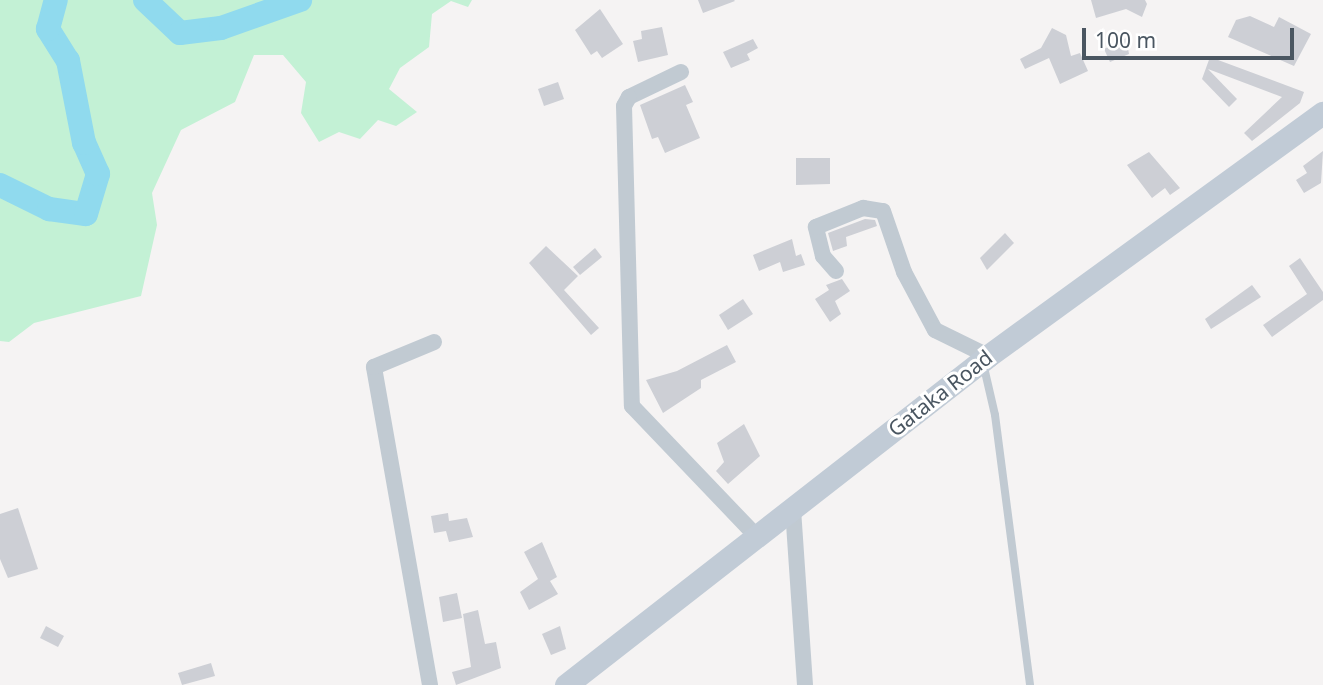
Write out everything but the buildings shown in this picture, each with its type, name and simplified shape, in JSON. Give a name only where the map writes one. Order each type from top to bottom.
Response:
[{"type":"street","points":[[681,72],[629,97],[624,106],[632,406],[757,537]]},
{"type":"street","name":"Gataka Road","points":[[566,685],[985,358],[1323,113]]},
{"type":"street","points":[[836,271],[823,256],[816,228],[863,208],[883,211],[904,272],[935,330],[985,358]]},
{"type":"street","points":[[430,685],[374,367],[434,342]]},
{"type":"street","points":[[793,509],[805,685]]},
{"type":"lane","points":[[985,358],[995,415],[1030,685]]},
{"type":"green space","points":[[0,0],[472,0],[468,7],[451,1],[432,14],[429,47],[400,68],[389,89],[417,112],[396,126],[378,120],[360,139],[339,132],[319,142],[301,113],[306,82],[283,55],[254,55],[235,102],[181,130],[152,193],[157,225],[141,296],[34,323],[9,342],[0,341]]},
{"type":"waterway","points":[[0,185],[49,209],[86,214],[98,174],[84,143],[68,61],[48,29],[56,0]]},
{"type":"waterway","points":[[145,0],[180,33],[221,28],[300,0]]}]
